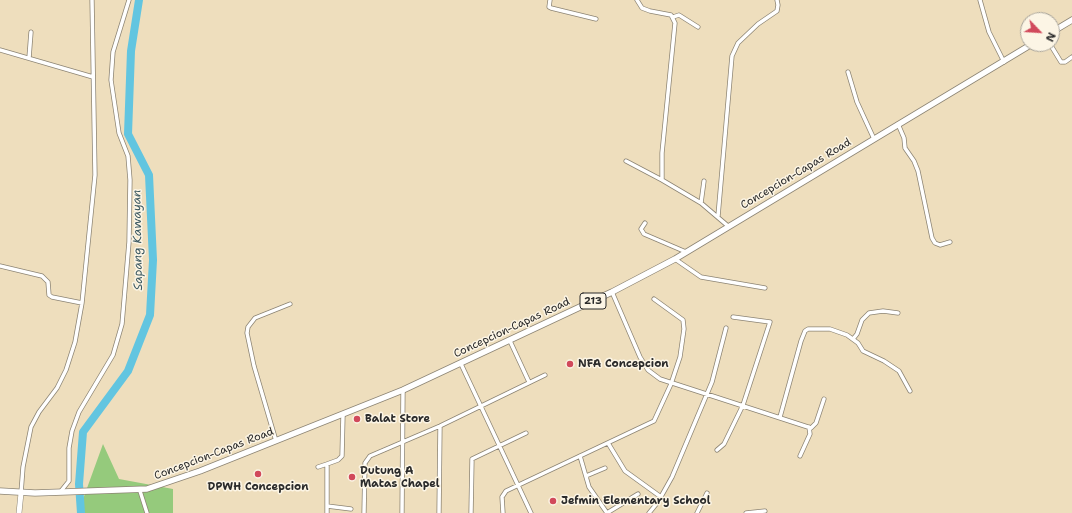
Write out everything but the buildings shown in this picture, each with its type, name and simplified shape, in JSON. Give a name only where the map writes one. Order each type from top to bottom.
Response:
[{"type":"main road","points":[[1060,27],[1072,20]]},
{"type":"main road","name":"Concepcion-Capas Road","points":[[21,493],[140,491],[200,471],[403,390],[612,292],[675,259],[1020,52]]},
{"type":"main road","name":"213","points":[[0,491],[21,493]]},
{"type":"main road","points":[[19,513],[21,493]]},
{"type":"street","points":[[21,493],[23,467],[31,427],[39,412],[57,388],[66,370],[77,332],[82,304],[94,175],[92,0]]},
{"type":"street","points":[[63,492],[69,481],[69,448],[72,431],[80,412],[113,355],[122,324],[130,242],[130,180],[128,156],[119,133],[111,80],[113,52],[129,0]]},
{"type":"street","points":[[550,0],[549,7],[551,8],[596,19]]},
{"type":"street","points":[[637,0],[642,8],[672,16],[679,15],[698,27]]},
{"type":"street","points":[[718,216],[732,56],[738,43],[758,24],[776,11],[778,5],[776,0]]},
{"type":"street","points":[[980,0],[989,32],[1004,62]]},
{"type":"street","points":[[662,180],[662,153],[675,23],[672,16]]},
{"type":"street","points":[[30,58],[31,32]]},
{"type":"street","points":[[0,50],[93,77]]},
{"type":"street","points":[[1055,52],[1061,62],[1065,62],[1072,57]]},
{"type":"street","points":[[848,72],[857,102],[874,139]]},
{"type":"street","points":[[898,124],[904,138],[905,148],[914,161],[918,171],[932,238],[940,245],[950,242]]},
{"type":"street","points":[[626,161],[662,180],[701,204],[718,216],[728,226]]},
{"type":"street","points":[[701,204],[704,181]]},
{"type":"street","points":[[645,223],[641,229],[644,234],[686,252]]},
{"type":"street","points":[[675,259],[701,277],[765,288]]},
{"type":"street","points":[[0,266],[42,276],[48,282],[49,295],[82,304]]},
{"type":"street","points":[[612,292],[633,341],[648,370],[660,379],[671,384],[743,404],[809,427],[815,426],[824,399]]},
{"type":"street","points":[[503,513],[502,498],[504,494],[519,485],[654,421],[671,384],[683,343],[684,324],[681,318],[654,299]]},
{"type":"street","points":[[276,441],[254,366],[247,333],[248,327],[255,318],[290,304]]},
{"type":"street","points":[[853,339],[857,334],[862,320],[869,313],[882,311],[898,313]]},
{"type":"street","points":[[717,450],[724,444],[743,404],[770,322],[733,317]]},
{"type":"street","points":[[649,513],[661,498],[672,477],[705,394],[715,373],[726,328]]},
{"type":"street","points":[[780,417],[805,331],[813,328],[830,329],[847,335],[853,339],[863,351],[884,361],[899,371],[910,391]]},
{"type":"street","points":[[510,341],[529,382]]},
{"type":"street","points":[[461,364],[531,513]]},
{"type":"street","points":[[364,513],[366,459],[402,441],[440,426],[545,375]]},
{"type":"street","points":[[402,513],[403,390]]},
{"type":"street","points":[[318,466],[338,460],[342,456],[343,415]]},
{"type":"street","points":[[439,513],[440,426]]},
{"type":"street","points":[[800,456],[810,434],[809,427]]},
{"type":"street","points":[[471,513],[472,459],[526,433]]},
{"type":"street","points":[[608,443],[625,471],[661,498]]},
{"type":"street","points":[[580,456],[589,487],[607,513],[638,494]]},
{"type":"street","points":[[326,513],[327,464]]},
{"type":"street","points":[[586,476],[605,468]]},
{"type":"street","points":[[140,491],[148,513]]},
{"type":"street","points":[[697,513],[707,493]]},
{"type":"street","points":[[327,506],[351,508]]},
{"type":"street","points":[[746,513],[765,510]]},
{"type":"green space","points":[[103,444],[119,479],[173,489],[173,513],[78,513]]},
{"type":"waterway","name":"Sapang Kawayan","points":[[81,513],[79,484],[83,432],[128,371],[150,315],[153,260],[149,175],[128,134],[131,51],[139,0]]},
{"type":"place","name":"NFA Concepcion","points":[[570,364]]},
{"type":"place","name":"Balat Store","points":[[357,419]]},
{"type":"place","name":"DPWH Concepcion","points":[[258,474]]},
{"type":"place","name":"Dutung A Matas Chapel","points":[[352,477]]},
{"type":"place","name":"Jefmin Elementary School","points":[[553,501]]}]
